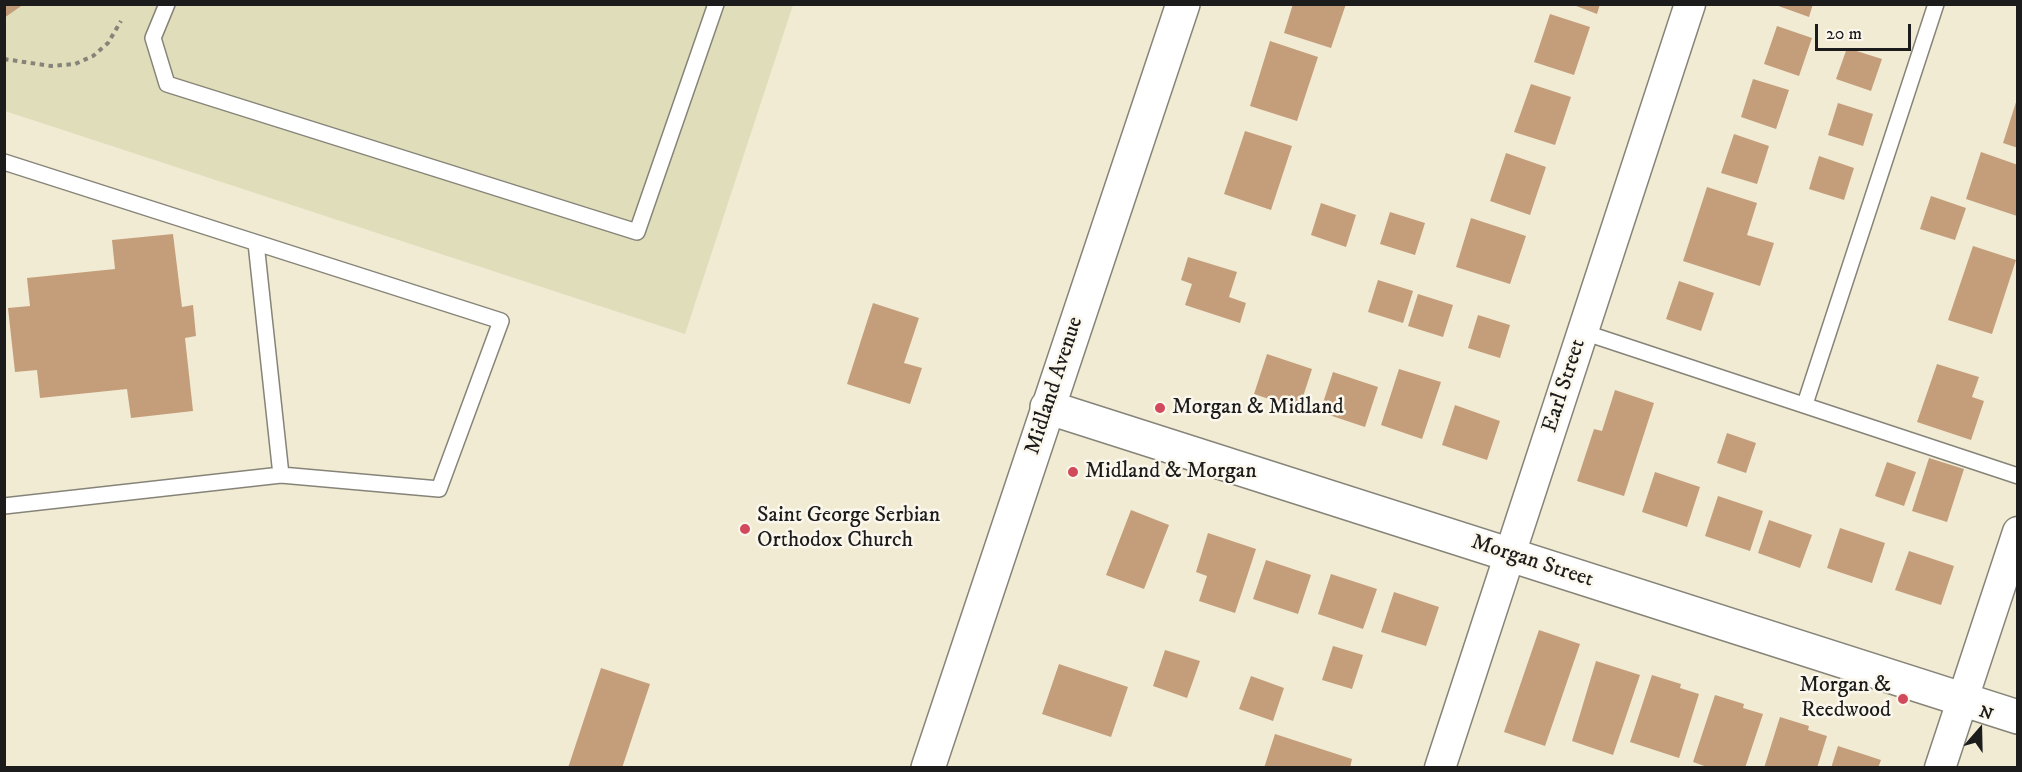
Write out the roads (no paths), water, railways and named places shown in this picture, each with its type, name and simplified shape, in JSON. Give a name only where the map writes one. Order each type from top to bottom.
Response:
[{"type":"street","name":"Midland Avenue","points":[[928,768],[1183,4]]},
{"type":"street","name":"Earl Street","points":[[1440,768],[1690,4]]},
{"type":"street","name":"Morgan Street","points":[[1047,407],[2018,717]]},
{"type":"street","points":[[1940,768],[2018,532]]},
{"type":"lane","points":[[167,4],[153,38],[167,84],[637,232],[716,4]]},
{"type":"lane","points":[[1805,404],[1936,4]]},
{"type":"lane","points":[[4,162],[501,321],[439,489],[281,476],[4,506]]},
{"type":"lane","points":[[256,243],[281,476]]},
{"type":"lane","points":[[1582,332],[2018,476]]},
{"type":"place","name":"Morgan & Midland","points":[[1160,408]]},
{"type":"place","name":"Midland & Morgan","points":[[1073,472]]},
{"type":"place","name":"Saint George Serbian Orthodox Church","points":[[745,529]]},
{"type":"place","name":"Morgan & Reedwood","points":[[1903,699]]}]
